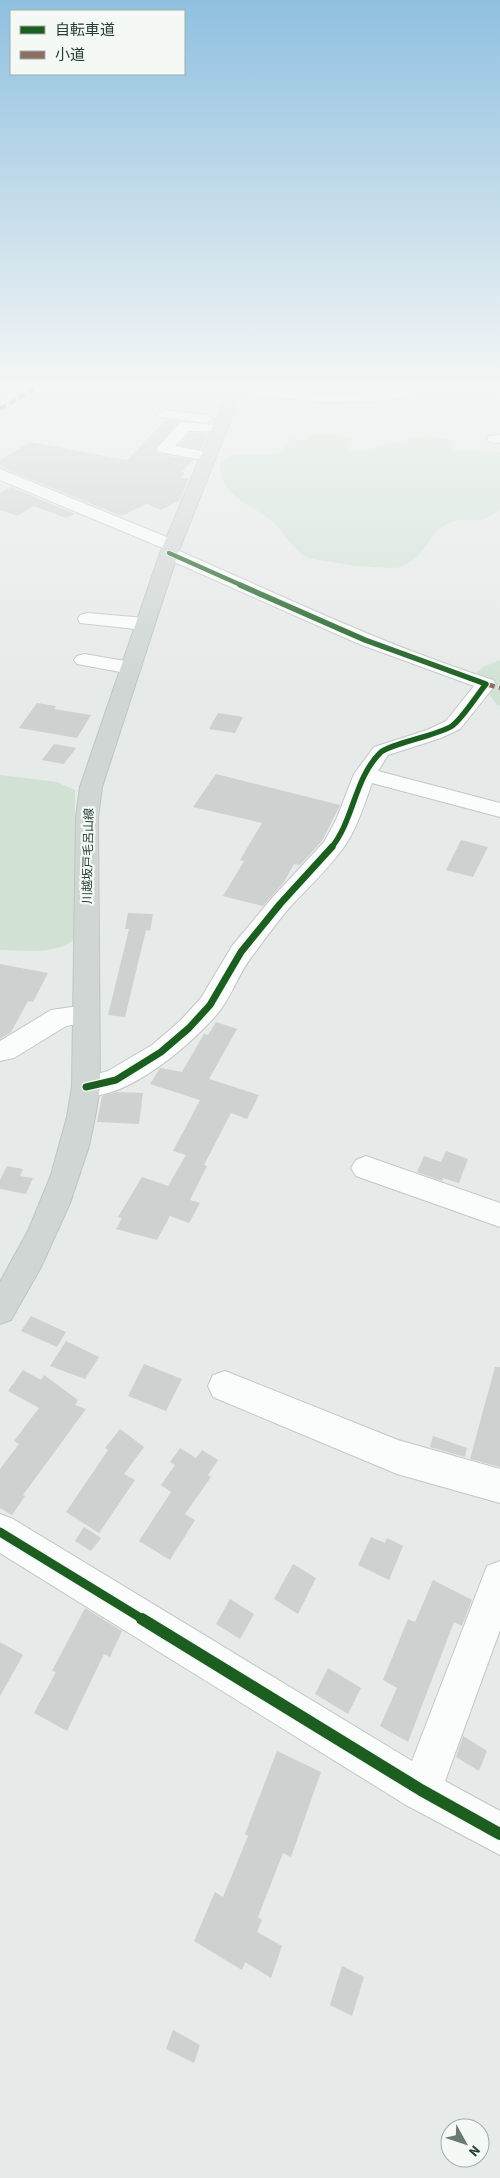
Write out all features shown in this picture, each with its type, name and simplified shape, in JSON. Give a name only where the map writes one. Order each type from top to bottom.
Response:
[{"type":"main road","name":"川越坂戸毛呂山線","points":[[0,1310],[43,1230],[70,1165],[82,1118],[86,1087],[87,817],[91,788],[171,549],[197,483]]},
{"type":"street","points":[[20,483],[171,549],[378,646],[440,670],[486,684],[453,725],[434,734],[381,751],[364,774],[347,820],[333,846],[280,904],[241,952],[210,1005],[161,1052],[116,1080],[86,1087]]},
{"type":"street","points":[[87,619],[145,624]]},
{"type":"street","points":[[84,660],[131,668]]},
{"type":"street","points":[[364,774],[500,810]]},
{"type":"street","points":[[0,1050],[6,1051],[60,1017],[86,1014]]},
{"type":"street","points":[[366,1168],[500,1215]]},
{"type":"street","points":[[225,1386],[397,1457],[500,1486]]},
{"type":"street","points":[[0,1532],[421,1790],[500,1834]]},
{"type":"street","points":[[421,1790],[500,1579]]},
{"type":"green space","points":[[225,483],[500,483],[500,509],[492,515],[479,520],[461,520],[447,524],[434,534],[417,557],[400,567],[366,567],[302,555],[268,518],[239,499]]},
{"type":"green space","points":[[500,660],[500,706],[497,705],[475,675],[483,667]]},
{"type":"green space","points":[[0,775],[57,782],[75,790],[75,825],[79,841],[75,939],[57,948],[39,951],[0,950]]},
{"type":"building","points":[[39,483],[187,483],[180,500],[161,510],[147,504],[121,516]]},
{"type":"building","points":[[11,487],[75,514],[66,518],[34,506],[17,516],[0,510],[0,493]]},
{"type":"building","points":[[37,703],[56,706],[54,709],[91,715],[77,738],[19,728]]},
{"type":"building","points":[[218,713],[243,717],[235,733],[209,729]]},
{"type":"building","points":[[54,744],[76,748],[64,764],[42,760]]},
{"type":"building","points":[[216,774],[340,805],[322,841],[300,865],[294,864],[284,882],[263,906],[223,896],[244,861],[240,860],[262,823],[193,807]]},
{"type":"building","points":[[461,840],[488,847],[473,877],[446,870]]},
{"type":"building","points":[[128,913],[153,914],[150,931],[146,930],[125,1017],[108,1015],[129,929],[125,929]]},
{"type":"building","points":[[0,964],[48,973],[33,1002],[28,1001],[11,1032],[0,1039]]},
{"type":"building","points":[[216,1022],[237,1029],[209,1079],[259,1095],[247,1119],[231,1113],[204,1165],[207,1166],[190,1200],[200,1203],[189,1223],[170,1216],[157,1240],[116,1229],[122,1218],[118,1217],[142,1177],[168,1186],[186,1155],[173,1151],[200,1100],[150,1084],[160,1068],[182,1072],[204,1034],[208,1035]]},
{"type":"building","points":[[117,1092],[143,1093],[139,1124],[97,1122],[102,1096]]},
{"type":"building","points":[[446,1151],[468,1159],[459,1183],[443,1178],[442,1181],[417,1172],[424,1156],[441,1162]]},
{"type":"building","points":[[7,1166],[23,1169],[20,1176],[33,1178],[26,1194],[0,1189],[0,1180]]},
{"type":"building","points":[[31,1316],[66,1332],[57,1347],[21,1331]]},
{"type":"building","points":[[66,1341],[99,1357],[85,1379],[50,1366]]},
{"type":"building","points":[[144,1364],[182,1379],[166,1411],[128,1396]]},
{"type":"building","points":[[495,1367],[500,1367],[500,1467],[470,1459]]},
{"type":"building","points":[[23,1370],[41,1380],[44,1375],[78,1400],[75,1405],[86,1409],[23,1495],[25,1496],[12,1515],[0,1508],[0,1469],[19,1444],[14,1441],[39,1408],[8,1391]]},
{"type":"building","points":[[120,1429],[144,1447],[124,1474],[135,1480],[99,1533],[66,1512],[108,1450],[105,1448]]},
{"type":"building","points":[[433,1436],[467,1448],[465,1457],[430,1447]]},
{"type":"building","points":[[180,1448],[196,1458],[202,1450],[218,1460],[208,1475],[211,1477],[185,1514],[195,1520],[170,1560],[139,1541],[171,1492],[161,1485],[175,1465],[170,1462]]},
{"type":"building","points":[[84,1527],[101,1538],[91,1551],[75,1541]]},
{"type":"building","points":[[371,1537],[385,1543],[387,1538],[403,1546],[389,1580],[358,1565]]},
{"type":"building","points":[[293,1564],[316,1578],[298,1614],[274,1599]]},
{"type":"building","points":[[433,1580],[472,1600],[462,1626],[454,1622],[408,1742],[380,1726],[397,1688],[383,1680],[408,1619],[415,1622]]},
{"type":"building","points":[[230,1599],[254,1614],[240,1639],[216,1624]]},
{"type":"building","points":[[85,1608],[122,1631],[110,1657],[104,1654],[67,1731],[34,1713],[56,1672],[52,1671]]},
{"type":"building","points":[[0,1642],[23,1655],[0,1696]]},
{"type":"building","points":[[328,1668],[361,1688],[348,1714],[315,1694]]},
{"type":"building","points":[[463,1736],[487,1751],[479,1771],[456,1757]]},
{"type":"building","points":[[277,1751],[321,1772],[291,1857],[283,1853],[258,1917],[262,1920],[257,1932],[282,1946],[271,1978],[245,1962],[242,1970],[194,1941],[215,1892],[223,1897],[248,1836],[245,1834]]},
{"type":"building","points":[[342,1966],[364,1977],[352,2016],[330,2005]]},
{"type":"building","points":[[173,2030],[200,2045],[194,2063],[166,2049]]},
{"type":"marked path","points":[[486,684],[500,688]]},
{"type":"cycle path","points":[[86,1087],[116,1080],[161,1052],[189,1028],[210,1005],[241,952],[280,904],[333,846],[347,820],[365,774],[381,751],[434,734],[453,725],[486,684],[445,671],[365,640],[169,553]]},
{"type":"cycle path","points":[[0,1532],[421,1790],[500,1834]]}]
